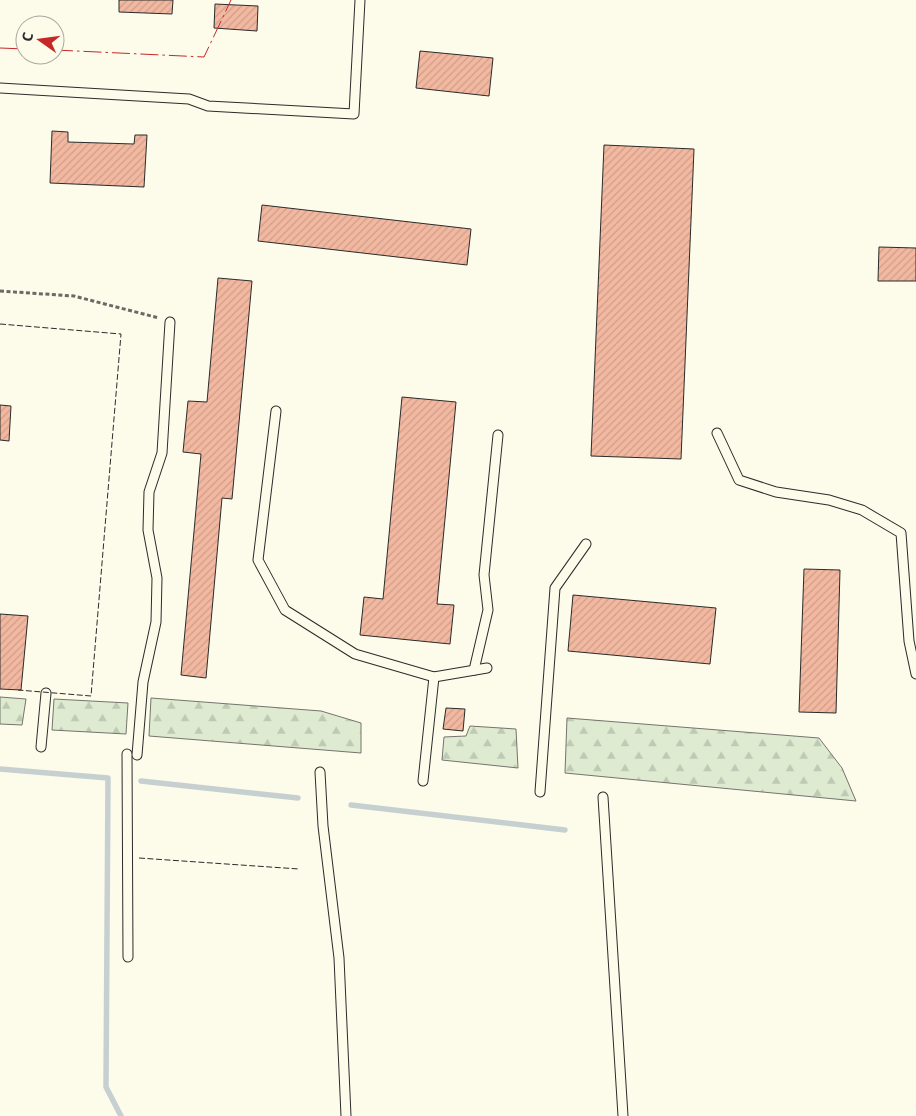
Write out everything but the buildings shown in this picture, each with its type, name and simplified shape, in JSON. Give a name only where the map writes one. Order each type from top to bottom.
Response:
[{"type":"lane","points":[[0,88],[189,99],[208,106],[354,114],[360,0]]},
{"type":"lane","points":[[128,957],[132,755],[143,682],[156,622],[157,578],[148,530],[149,492],[162,453],[170,322]]},
{"type":"lane","points":[[276,411],[258,560],[284,610],[355,654],[434,677],[487,668]]},
{"type":"lane","points":[[717,433],[739,480],[776,492],[829,500],[862,510],[901,533],[909,642],[916,674]]},
{"type":"lane","points":[[474,670],[488,610],[484,575],[498,435]]},
{"type":"lane","points":[[540,792],[555,588],[586,544]]},
{"type":"lane","points":[[423,781],[434,677]]},
{"type":"lane","points":[[41,747],[46,693]]},
{"type":"lane","points":[[320,772],[323,826],[339,958],[346,1116]]},
{"type":"lane","points":[[603,797],[623,1116]]},
{"type":"path","points":[[0,292],[74,296],[170,322]]},
{"type":"green space","points":[[0,697],[26,699],[22,725],[0,724]]},
{"type":"green space","points":[[151,698],[321,711],[361,723],[361,753],[149,736]]},
{"type":"green space","points":[[54,699],[128,703],[126,734],[52,730]]},
{"type":"green space","points":[[567,718],[819,738],[842,768],[856,801],[565,773]]},
{"type":"green space","points":[[470,726],[516,729],[518,768],[442,760],[444,737],[466,736]]},
{"type":"waterway","points":[[0,769],[108,778],[106,1087],[121,1116]]},
{"type":"waterway","points":[[141,781],[298,798]]},
{"type":"waterway","points":[[351,805],[565,830]]},
{"type":"fence","points":[[0,324],[121,334],[91,696],[18,690]]},
{"type":"fence","points":[[139,858],[299,869]]},
{"type":"power","points":[[65,50],[204,57],[231,0]]},
{"type":"power","points":[[0,48],[15,49]]}]
